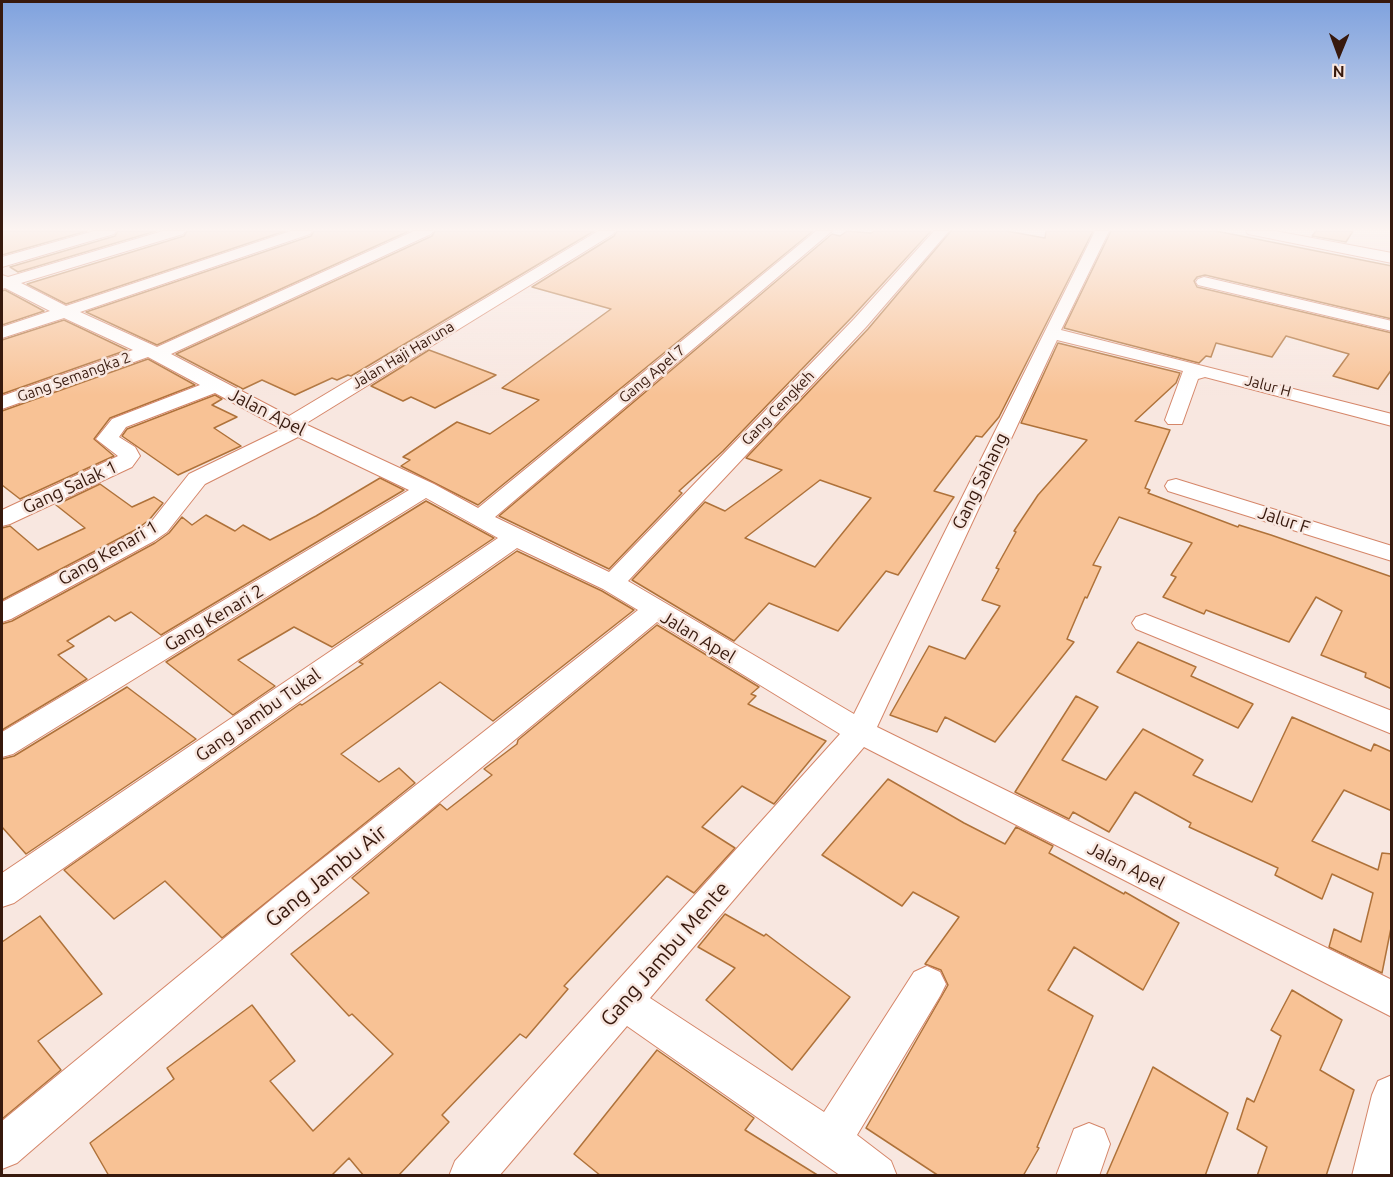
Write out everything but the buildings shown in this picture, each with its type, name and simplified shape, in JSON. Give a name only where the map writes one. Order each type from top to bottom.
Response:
[{"type":"street","name":"Jalan Apel","points":[[19,286],[65,312],[426,489],[515,538],[612,584],[860,732],[1392,999]]},
{"type":"street","points":[[2,333],[142,286]]},
{"type":"street","name":"Gang Semangka 2","points":[[2,403],[152,353],[303,286]]},
{"type":"street","name":"Jalan Haji Haruna","points":[[294,426],[520,286]]},
{"type":"street","name":"Gang Apel 7","points":[[480,518],[754,286]]},
{"type":"street","name":"Gang Cengkeh","points":[[612,584],[893,286]]},
{"type":"street","name":"Gang Sahang","points":[[860,732],[1075,286]]},
{"type":"street","points":[[1221,286],[1392,326]]},
{"type":"street","name":"Jalur H","points":[[1051,333],[1392,420]]},
{"type":"street","points":[[1175,420],[1190,375],[1205,371]]},
{"type":"street","name":"Gang Salak 1","points":[[2,519],[124,462],[129,456],[127,452],[107,439],[119,423],[215,386]]},
{"type":"street","name":"Gang Kenari 1","points":[[2,613],[146,536],[159,527],[197,479],[294,426]]},
{"type":"street","name":"Jalur F","points":[[1176,486],[1392,554]]},
{"type":"street","name":"Gang Kenari 2","points":[[2,746],[426,489]]},
{"type":"street","name":"Gang Jambu Tukal","points":[[2,892],[515,538]]},
{"type":"street","name":"Gang Jambu Air","points":[[2,1148],[295,901],[654,611]]},
{"type":"street","points":[[1146,623],[1392,723]]},
{"type":"street","name":"Gang Jambu Mente","points":[[470,1176],[860,732]]},
{"type":"street","points":[[830,1141],[927,984]]},
{"type":"street","points":[[624,1002],[830,1141],[876,1176]]},
{"type":"street","points":[[1373,1176],[1392,1095]]}]
